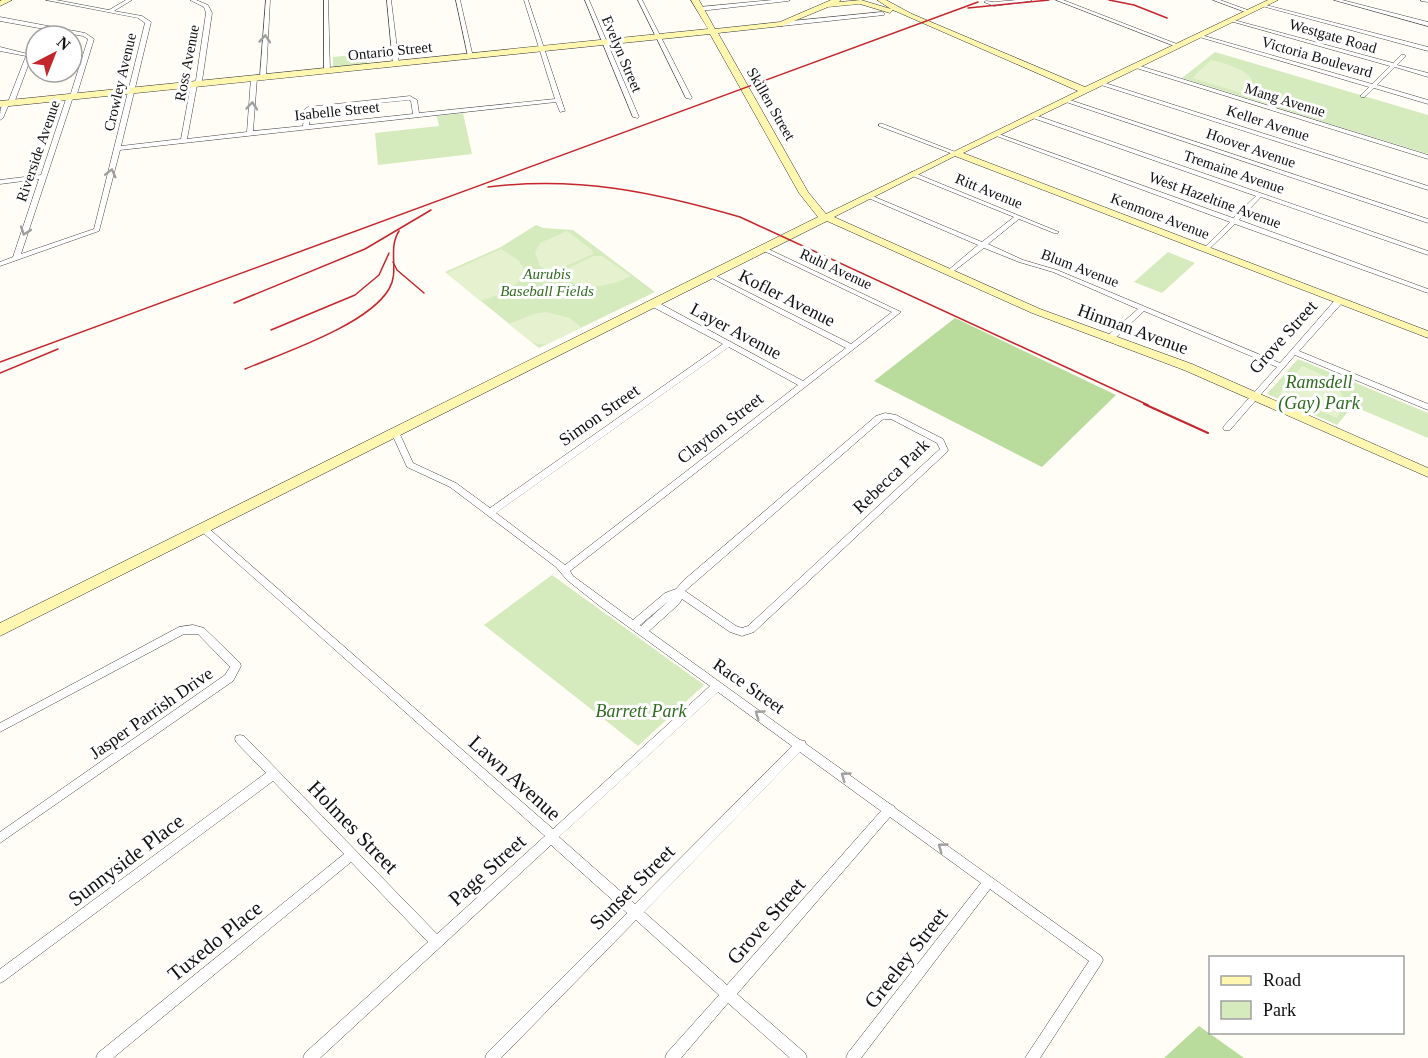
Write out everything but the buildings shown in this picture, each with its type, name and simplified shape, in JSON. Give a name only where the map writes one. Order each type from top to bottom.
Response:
[{"type":"street","points":[[0,4],[8,0]]},
{"type":"street","name":"Crowley Avenue","points":[[0,264],[97,230],[148,22],[140,17],[48,0]]},
{"type":"street","points":[[110,11],[130,0]]},
{"type":"street","name":"Ross Avenue","points":[[184,141],[194,84],[199,81],[209,10],[203,4],[192,0]]},
{"type":"street","points":[[250,134],[268,0]]},
{"type":"street","points":[[326,0],[327,71]]},
{"type":"street","points":[[389,0],[396,64]]},
{"type":"street","points":[[458,0],[471,56]]},
{"type":"street","points":[[525,0],[562,111]]},
{"type":"street","name":"Evelyn Street","points":[[587,0],[636,117]]},
{"type":"street","points":[[640,0],[689,98]]},
{"type":"street","name":"Skillen Street","points":[[695,0],[813,209],[825,218]]},
{"type":"street","points":[[700,9],[788,0]]},
{"type":"street","name":"Ontario Street","points":[[782,24],[837,0]]},
{"type":"street","points":[[986,2],[994,4],[1030,0]]},
{"type":"street","points":[[1058,0],[1179,46]]},
{"type":"street","points":[[1215,0],[1250,12]]},
{"type":"street","points":[[0,630],[912,174],[1274,0]]},
{"type":"street","points":[[1336,0],[1428,24]]},
{"type":"street","points":[[1423,0],[1428,1]]},
{"type":"street","points":[[871,1],[909,16]]},
{"type":"street","points":[[871,1],[1084,90]]},
{"type":"street","name":"Ontario Street","points":[[816,9],[840,3],[871,1]]},
{"type":"street","points":[[1264,5],[1428,49]]},
{"type":"street","name":"Ontario Street","points":[[6,103],[882,14]]},
{"type":"street","name":"Riverside Avenue","points":[[0,19],[89,36],[91,39],[16,259]]},
{"type":"street","name":"Westgate Road","points":[[1232,21],[1428,75]]},
{"type":"street","name":"Victoria Boulevard","points":[[1199,36],[1428,102]]},
{"type":"street","points":[[1363,96],[1426,38]]},
{"type":"street","points":[[0,49],[29,55],[0,118]]},
{"type":"street","name":"Mang Avenue","points":[[1135,66],[1428,157]]},
{"type":"street","name":"Keller Avenue","points":[[1100,83],[1428,188]]},
{"type":"street","points":[[306,127],[308,110],[412,99],[416,116]]},
{"type":"street","name":"Isabelle Street","points":[[118,148],[558,100]]},
{"type":"street","name":"Hoover Avenue","points":[[1065,100],[1428,221]]},
{"type":"street","name":"Tremaine Avenue","points":[[1032,116],[1428,253]]},
{"type":"street","name":"Kenmore Avenue","points":[[881,124],[1428,335]]},
{"type":"street","name":"West Hazeltine Avenue","points":[[994,134],[1428,291]]},
{"type":"street","name":"Ritt Avenue","points":[[912,174],[1056,232]]},
{"type":"street","points":[[0,182],[44,177]]},
{"type":"street","points":[[1206,249],[1260,195]]},
{"type":"street","name":"Blum Avenue","points":[[868,196],[1021,261],[1046,267],[1281,366]]},
{"type":"street","points":[[948,273],[1018,217]]},
{"type":"street","name":"Hinman Avenue","points":[[825,218],[1065,323],[1166,358],[1428,473]]},
{"type":"street","name":"Ruhl Avenue","points":[[764,249],[897,312]]},
{"type":"street","name":"Kofler Avenue","points":[[710,276],[851,347]]},
{"type":"street","name":"Grove Street","points":[[1227,428],[1339,301]]},
{"type":"street","name":"Layer Avenue","points":[[654,304],[803,384]]},
{"type":"street","points":[[1109,339],[1143,308]]},
{"type":"street","name":"Clayton Street","points":[[565,570],[897,312]]},
{"type":"street","name":"Simon Street","points":[[489,513],[728,344]]},
{"type":"street","points":[[1294,352],[1428,407]]},
{"type":"street","name":"Rebecca Park","points":[[638,628],[676,602],[679,592],[687,583],[879,418],[893,417],[943,444],[942,452],[752,629],[742,632],[733,629],[679,592]]},
{"type":"street","name":"Race Street","points":[[395,432],[410,465],[453,485],[565,570],[570,578],[1097,960],[1032,1058]]},
{"type":"street","name":"Lawn Avenue","points":[[203,528],[800,1058]]},
{"type":"street","name":"Jasper Parrish Drive","points":[[0,728],[182,630],[201,631],[236,666],[229,678],[0,838]]},
{"type":"street","name":"Page Street","points":[[310,1058],[717,686]]},
{"type":"street","name":"Holmes Street","points":[[240,739],[437,942]]},
{"type":"street","name":"Sunset Street","points":[[492,1058],[801,744]]},
{"type":"street","name":"Sunnyside Place","points":[[0,977],[274,774]]},
{"type":"street","name":"Grove Street","points":[[672,1058],[890,808]]},
{"type":"street","name":"Tuxedo Place","points":[[103,1058],[352,854]]},
{"type":"street","name":"Greeley Street","points":[[853,1058],[989,881]]},
{"type":"green space","points":[[1215,52],[1428,115],[1428,154],[1182,78]]},
{"type":"green space","points":[[366,54],[367,64],[333,67],[333,57]]},
{"type":"green space","points":[[1211,60],[1234,67],[1248,75],[1252,81],[1252,87],[1248,95],[1192,78]]},
{"type":"green space","points":[[463,113],[472,154],[378,165],[375,133],[439,126],[437,116]]},
{"type":"green space","name":"Aurubis Baseball Fields","points":[[536,225],[543,228],[573,230],[655,292],[539,348],[445,272],[501,247]]},
{"type":"green space","points":[[567,231],[592,250],[593,254],[550,273],[540,266],[535,253],[540,243]]},
{"type":"green space","points":[[501,249],[518,260],[527,272],[517,283],[500,294],[480,301],[447,273]]},
{"type":"green space","points":[[1168,252],[1195,263],[1162,293],[1134,282]]},
{"type":"green space","points":[[594,256],[602,256],[631,276],[611,284],[592,286],[573,283],[554,275]]},
{"type":"green space","points":[[546,312],[570,318],[581,327],[550,343],[543,344],[529,340],[509,324],[534,314]]},
{"type":"green space","points":[[955,318],[1116,395],[1042,467],[874,381]]},
{"type":"green space","name":"Ramsdell (Gay) Park","points":[[1298,359],[1428,413],[1428,438],[1353,406],[1337,425],[1267,394]]},
{"type":"green space","points":[[1302,366],[1329,379],[1339,389],[1344,403],[1337,418],[1281,394],[1280,392]]},
{"type":"green space","name":"Barrett Park","points":[[552,575],[704,685],[638,746],[484,625]]},
{"type":"green space","points":[[1199,1026],[1244,1058],[1164,1058]]},
{"type":"railway","points":[[968,8],[1049,0]]},
{"type":"railway","points":[[1109,0],[1134,5],[1167,18]]},
{"type":"railway","points":[[0,362],[978,2]]},
{"type":"railway","points":[[488,187],[553,184],[616,188],[677,200],[740,217],[1148,405]]},
{"type":"railway","points":[[234,303],[365,249],[431,210]]},
{"type":"railway","points":[[394,264],[394,246],[399,231]]},
{"type":"railway","points":[[271,330],[355,295],[379,275],[389,253]]},
{"type":"railway","points":[[245,369],[302,346],[344,326],[363,314],[389,289],[394,275],[394,264]]},
{"type":"railway","points":[[394,264],[397,270],[424,293]]},
{"type":"railway","points":[[0,373],[58,349]]},
{"type":"railway","points":[[1144,404],[1208,433]]}]
